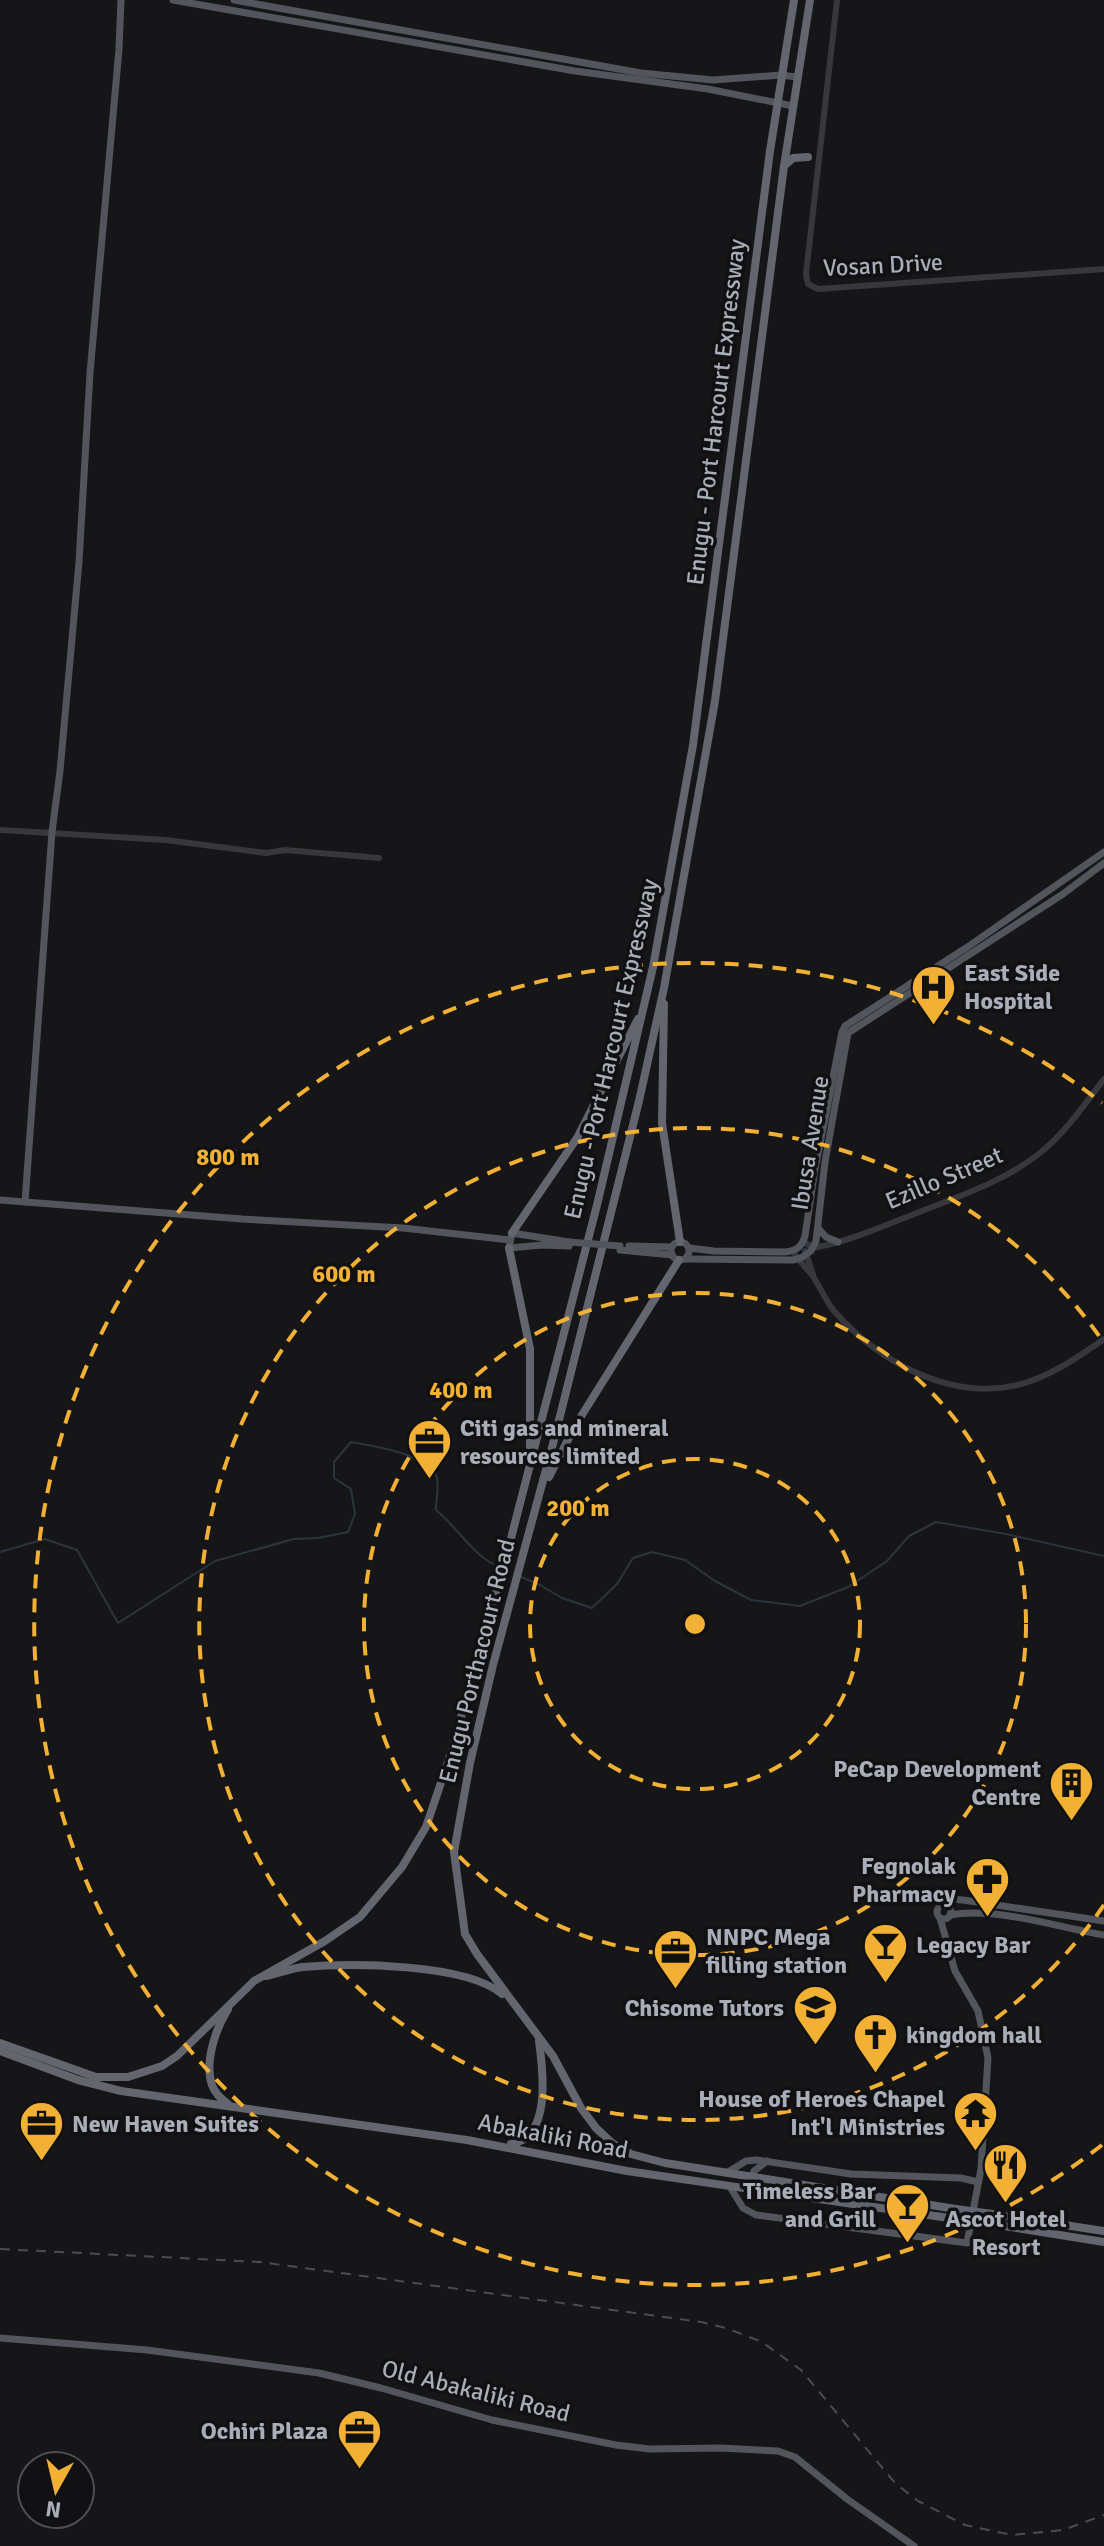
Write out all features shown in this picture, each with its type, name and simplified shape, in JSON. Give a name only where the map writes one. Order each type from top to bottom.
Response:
[{"type":"highway","name":"Enugu - Port Harcourt Expressway","points":[[0,2043],[69,2069],[104,2078],[128,2077],[162,2066],[177,2056],[254,1981],[325,1941],[360,1917],[393,1879],[418,1843],[431,1813],[508,1550],[645,1004],[693,745],[781,75],[794,0]]},
{"type":"highway","name":"Enugu Porthacourt Road","points":[[612,2143],[581,2108],[553,2056],[465,1934],[454,1852],[496,1650],[540,1496],[639,1101],[664,988],[715,701],[784,166],[810,0]]},
{"type":"highway","points":[[784,166],[793,158],[808,157]]},
{"type":"highway","points":[[664,988],[662,1123],[680,1242]]},
{"type":"highway","points":[[531,1460],[530,1349],[510,1240],[577,1138],[645,1004]]},
{"type":"highway","points":[[540,1496],[575,1426],[677,1255]]},
{"type":"highway","points":[[254,1981],[292,1969],[326,1966],[361,1965],[447,1972],[482,1981],[515,2005]]},
{"type":"highway","points":[[230,2106],[213,2088],[210,2066],[220,2023],[233,2001]]},
{"type":"highway","points":[[494,2145],[521,2142],[530,2135],[537,2122],[544,2079],[539,2038]]},
{"type":"highway","name":"Abakaliki Road","points":[[0,2051],[98,2087],[494,2145],[730,2187],[738,2193],[956,2214],[992,2214],[1104,2231]]},
{"type":"highway","name":"Abakaliki Road","points":[[612,2143],[631,2154],[665,2163],[752,2176],[956,2214],[991,2224],[1104,2242]]},
{"type":"main road","points":[[25,1202],[52,832],[79,562],[90,373],[121,0]]},
{"type":"main road","points":[[173,0],[575,71],[708,89],[793,106]]},
{"type":"main road","points":[[234,0],[641,73],[713,80],[781,75],[797,77]]},
{"type":"main road","points":[[972,949],[1104,852]]},
{"type":"main road","points":[[972,949],[1063,894],[1104,863]]},
{"type":"main road","name":"Ibusa Avenue","points":[[802,1244],[845,1026],[972,949]]},
{"type":"main road","name":"Ibusa Avenue","points":[[810,1251],[818,1228],[825,1162],[847,1034],[972,949]]},
{"type":"main road","points":[[0,1200],[403,1228],[542,1245],[569,1244]]},
{"type":"main road","points":[[818,1228],[826,1237],[838,1242]]},
{"type":"main road","points":[[510,1240],[677,1255],[797,1259],[810,1251]]},
{"type":"main road","points":[[677,1255],[680,1242],[689,1248],[735,1252],[793,1251],[802,1244]]},
{"type":"main road","points":[[677,1255],[689,1253],[689,1248]]},
{"type":"main road","points":[[1104,1921],[951,1899],[937,1910],[946,1917],[967,1913],[992,1915],[1104,1935]]},
{"type":"main road","points":[[738,2193],[745,2210],[756,2215],[967,2243],[981,2169],[988,2058],[978,2011],[955,1971],[945,1940],[946,1917],[950,1908],[945,1905]]},
{"type":"main road","points":[[728,2172],[746,2161],[767,2161],[851,2174],[961,2178],[978,2182]]},
{"type":"main road","points":[[752,2176],[767,2161]]},
{"type":"main road","name":"Old Abakaliki Road","points":[[0,2338],[147,2350],[329,2375],[492,2420],[616,2445],[650,2449],[778,2451],[795,2457],[847,2499],[914,2546]]},
{"type":"street","name":"Vosan Drive","points":[[837,0],[806,274],[808,284],[818,289],[1104,269]]},
{"type":"street","points":[[0,830],[166,840],[266,853],[285,850],[379,858]]},
{"type":"street","name":"Ezillo Street","points":[[810,1251],[972,1191],[1019,1169],[1069,1125],[1104,1079]]},
{"type":"street","points":[[802,1244],[810,1251],[814,1277],[833,1310],[876,1350],[902,1367],[946,1382],[992,1388],[1020,1384],[1075,1359],[1104,1339]]},
{"type":"street","points":[[793,1251],[814,1277]]},
{"type":"waterway","points":[[0,1552],[45,1539],[77,1550],[118,1623],[215,1561],[294,1539],[348,1532],[355,1514],[351,1489],[334,1478],[334,1462],[351,1442],[400,1452],[424,1463],[437,1478],[436,1510],[473,1549],[499,1567]]},
{"type":"waterway","points":[[519,1576],[562,1598],[592,1608],[617,1584],[633,1558],[652,1552],[685,1560],[715,1581],[751,1600],[800,1606],[848,1587],[887,1561],[909,1536],[936,1522],[1104,1556]]},
{"type":"railway","points":[[0,2249],[260,2262],[701,2322],[726,2328],[762,2342],[801,2370],[895,2483],[918,2501],[965,2525],[1012,2535],[1063,2530],[1104,2515]]},
{"type":"place","name":"East Side Hospital","points":[[933,1026]]},
{"type":"place","name":"Citi gas and mineral resources limited","points":[[429,1481]]},
{"type":"place","name":"PeCap Development Centre","points":[[1072,1822]]},
{"type":"place","name":"Fegnolak Pharmacy","points":[[987,1919]]},
{"type":"place","name":"Legacy Bar","points":[[885,1984]]},
{"type":"place","name":"NNPC Mega filling station","points":[[675,1990]]},
{"type":"place","name":"Chisome Tutors","points":[[815,2047]]},
{"type":"place","name":"kingdom hall","points":[[875,2074]]},
{"type":"place","name":"House of Heroes Chapel Int'l Ministries","points":[[976,2152]]},
{"type":"place","name":"New Haven Suites","points":[[41,2163]]},
{"type":"place","name":"Ascot Hotel Resort","points":[[1006,2204]]},
{"type":"place","name":"Timeless Bar and Grill","points":[[907,2244]]},
{"type":"place","name":"Ochiri Plaza","points":[[359,2470]]}]
